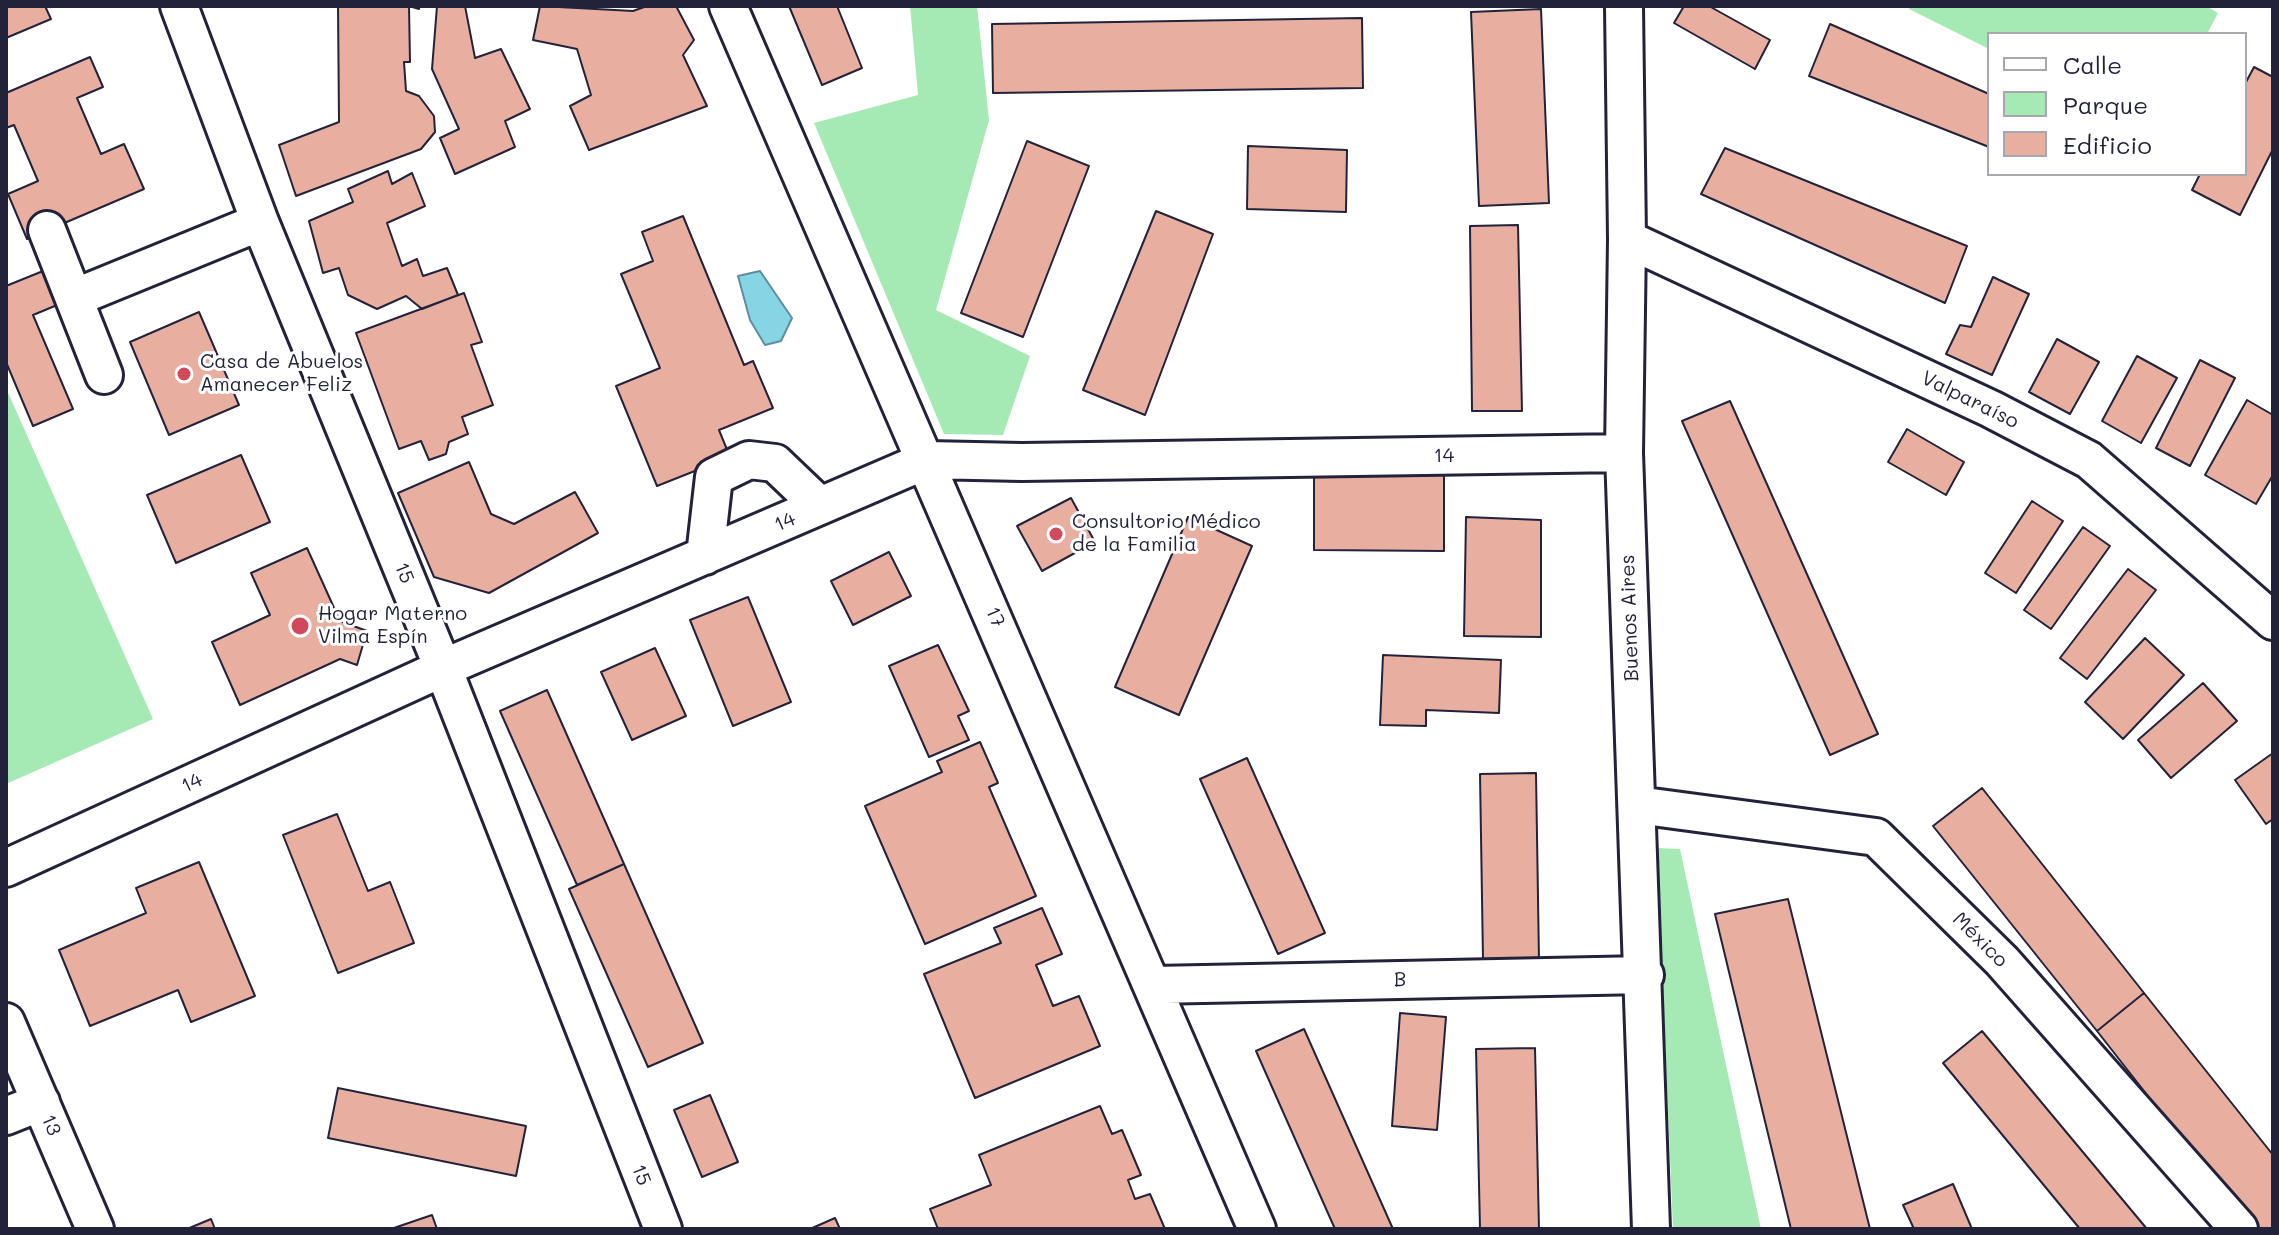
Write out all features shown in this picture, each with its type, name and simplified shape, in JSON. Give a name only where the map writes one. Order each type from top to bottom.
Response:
[{"type":"street","name":"15","points":[[179,6],[260,222],[443,668],[663,1229]]},
{"type":"street","name":"17","points":[[728,6],[927,460],[1257,1229]]},
{"type":"street","name":"Buenos Aires","points":[[1624,6],[1627,239],[1624,453],[1645,975],[1651,1229]]},
{"type":"street","points":[[74,298],[260,222]]},
{"type":"street","points":[[47,230],[104,375]]},
{"type":"street","name":"Valparaíso","points":[[1627,239],[1991,409],[2089,460],[2273,621]]},
{"type":"street","name":"14","points":[[6,868],[443,668],[927,460],[1022,462],[1624,453]]},
{"type":"street","points":[[705,556],[714,477],[749,460],[775,463],[820,506]]},
{"type":"street","name":"México","points":[[1637,805],[1876,837],[2002,961],[2239,1229]]},
{"type":"street","name":"B","points":[[1154,985],[1645,975]]},
{"type":"street","name":"13","points":[[6,1022],[95,1229]]},
{"type":"street","points":[[6,1116],[41,1102]]},
{"type":"green space","points":[[910,6],[977,6],[989,120],[936,310],[1030,356],[1003,435],[944,434],[814,123],[918,95]]},
{"type":"green space","points":[[1910,6],[2206,6],[2218,13],[2208,32],[1987,32],[1987,48],[1909,9]]},
{"type":"green space","points":[[6,388],[153,719],[6,784]]},
{"type":"green space","points":[[1657,848],[1680,849],[1761,1229],[1673,1229]]},
{"type":"water","points":[[760,271],[792,318],[781,341],[765,345],[750,320],[738,276]]},
{"type":"building","points":[[6,6],[45,6],[51,19],[6,38]]},
{"type":"building","points":[[338,6],[409,6],[410,62],[404,62],[406,91],[419,96],[434,116],[435,132],[421,149],[296,196],[279,145],[339,122]]},
{"type":"building","points":[[437,6],[465,6],[475,58],[501,49],[530,109],[505,121],[515,147],[455,174],[440,138],[459,129],[432,69]]},
{"type":"building","points":[[540,6],[633,11],[647,6],[676,6],[694,40],[683,55],[707,106],[589,150],[570,106],[591,95],[577,49],[533,40]]},
{"type":"building","points":[[789,6],[837,6],[862,68],[822,85]]},
{"type":"building","points":[[1684,6],[1709,6],[1770,40],[1755,69],[1674,23]]},
{"type":"building","points":[[1541,9],[1549,203],[1479,206],[1471,12]]},
{"type":"building","points":[[1362,18],[1363,88],[993,93],[992,24]]},
{"type":"building","points":[[1830,24],[1987,93],[1987,146],[1809,76]]},
{"type":"building","points":[[90,57],[103,87],[77,98],[101,154],[124,144],[144,189],[27,239],[8,194],[38,181],[14,125],[6,128],[6,93]]},
{"type":"building","points":[[2254,67],[2273,77],[2273,149],[2240,215],[2192,190],[2199,176],[2247,176],[2247,80]]},
{"type":"building","points":[[1027,141],[1089,166],[1023,337],[961,313]]},
{"type":"building","points":[[1248,146],[1347,150],[1346,212],[1247,209]]},
{"type":"building","points":[[1725,148],[1967,246],[1945,303],[1701,194]]},
{"type":"building","points":[[388,171],[392,184],[412,173],[425,206],[387,223],[402,266],[417,259],[423,276],[447,268],[458,295],[422,309],[406,296],[377,309],[348,295],[339,268],[323,273],[309,221],[353,202],[348,189]]},
{"type":"building","points":[[1156,211],[1213,234],[1145,415],[1083,390]]},
{"type":"building","points":[[683,216],[744,365],[753,361],[773,408],[719,430],[730,457],[657,486],[616,386],[660,368],[621,274],[653,261],[642,232]]},
{"type":"building","points":[[1518,225],[1522,411],[1472,411],[1470,226]]},
{"type":"building","points":[[48,269],[62,303],[33,315],[73,409],[33,426],[6,362],[6,286]]},
{"type":"building","points":[[1993,277],[2029,294],[1992,375],[1946,354],[1960,325],[1971,327]]},
{"type":"building","points":[[464,293],[482,342],[471,345],[493,405],[462,417],[468,434],[449,442],[446,454],[429,460],[421,441],[399,449],[356,333]]},
{"type":"building","name":"Casa de Abuelos Amanecer Feliz","points":[[199,312],[239,405],[169,435],[130,342]]},
{"type":"building","points":[[2057,339],[2099,362],[2070,414],[2029,392]]},
{"type":"building","points":[[2137,356],[2177,378],[2141,443],[2102,421]]},
{"type":"building","points":[[2200,360],[2235,378],[2190,466],[2156,448]]},
{"type":"building","points":[[2247,400],[2273,415],[2273,475],[2256,504],[2205,475]]},
{"type":"building","points":[[1730,401],[1878,734],[1830,755],[1682,421]]},
{"type":"building","points":[[1907,429],[1964,462],[1946,495],[1888,462]]},
{"type":"building","points":[[241,455],[270,522],[176,563],[147,495]]},
{"type":"building","points":[[469,462],[491,514],[514,524],[575,492],[598,533],[489,593],[434,577],[398,493]]},
{"type":"building","points":[[1314,473],[1444,474],[1444,551],[1314,550]]},
{"type":"building","name":"Consultorio Médico de la Familia","points":[[1071,498],[1095,542],[1042,571],[1017,526]]},
{"type":"building","points":[[2032,501],[2063,521],[2016,593],[1985,573]]},
{"type":"building","points":[[1188,517],[1252,546],[1179,715],[1115,687]]},
{"type":"building","points":[[1466,517],[1541,520],[1541,637],[1464,636]]},
{"type":"building","points":[[2083,527],[2110,546],[2051,629],[2024,610]]},
{"type":"building","name":"Hogar Materno Vilma Espín","points":[[307,548],[340,621],[367,631],[357,665],[340,659],[240,705],[212,642],[270,615],[251,573]]},
{"type":"building","points":[[889,552],[911,596],[853,625],[831,581]]},
{"type":"building","points":[[2128,569],[2156,590],[2087,679],[2060,658]]},
{"type":"building","points":[[748,597],[791,702],[733,726],[690,620]]},
{"type":"building","points":[[2145,638],[2184,675],[2123,739],[2085,702]]},
{"type":"building","points":[[938,645],[969,711],[958,716],[969,740],[929,757],[889,666]]},
{"type":"building","points":[[655,648],[686,716],[632,740],[601,672]]},
{"type":"building","points":[[1383,655],[1501,660],[1499,713],[1426,710],[1426,726],[1380,725]]},
{"type":"building","points":[[2203,683],[2237,721],[2171,778],[2138,740]]},
{"type":"building","points":[[547,690],[624,864],[577,885],[500,711]]},
{"type":"building","points":[[980,742],[998,783],[989,787],[1036,896],[925,944],[865,806],[942,772],[937,761]]},
{"type":"building","points":[[2273,753],[2273,819],[2266,824],[2235,780]]},
{"type":"building","points":[[1247,758],[1325,933],[1278,954],[1200,779]]},
{"type":"building","points":[[1536,773],[1539,960],[1483,960],[1480,774]]},
{"type":"building","points":[[1982,788],[2144,993],[2097,1031],[1933,826]]},
{"type":"building","points":[[337,814],[368,891],[390,882],[414,943],[338,973],[283,835]]},
{"type":"building","points":[[199,862],[255,996],[191,1022],[178,990],[90,1026],[59,950],[146,913],[136,888]]},
{"type":"building","points":[[624,864],[703,1043],[648,1067],[569,889]]},
{"type":"building","points":[[1788,899],[1870,1229],[1791,1229],[1715,914]]},
{"type":"building","points":[[1042,908],[1062,954],[1036,965],[1053,1006],[1079,996],[1100,1046],[975,1098],[924,974],[1001,943],[994,928]]},
{"type":"building","points":[[2144,993],[2273,1155],[2273,1229],[2252,1229],[2097,1031]]},
{"type":"building","points":[[1400,1013],[1446,1017],[1437,1130],[1392,1126]]},
{"type":"building","points":[[1304,1029],[1393,1229],[1335,1229],[1256,1051]]},
{"type":"building","points":[[1982,1031],[2147,1229],[2080,1229],[1943,1063]]},
{"type":"building","points":[[1535,1048],[1539,1229],[1480,1229],[1476,1049]]},
{"type":"building","points":[[338,1088],[526,1126],[516,1176],[328,1138]]},
{"type":"building","points":[[710,1095],[738,1162],[702,1177],[674,1110]]},
{"type":"building","points":[[1100,1106],[1112,1134],[1122,1130],[1141,1175],[1128,1180],[1135,1199],[1150,1194],[1165,1229],[938,1229],[930,1209],[991,1185],[979,1155]]},
{"type":"building","points":[[1953,1184],[1972,1229],[1914,1229],[1903,1205]]},
{"type":"building","points":[[432,1215],[437,1229],[391,1229]]},
{"type":"building","points":[[835,1218],[840,1229],[810,1229]]},
{"type":"building","points":[[211,1219],[215,1229],[187,1229]]},
{"type":"place","name":"Casa de Abuelos Amanecer Feliz","points":[[184,374]]},
{"type":"place","name":"Consultorio Médico de la Familia","points":[[1056,534]]},
{"type":"place","name":"Hogar Materno Vilma Espín","points":[[300,626]]}]
